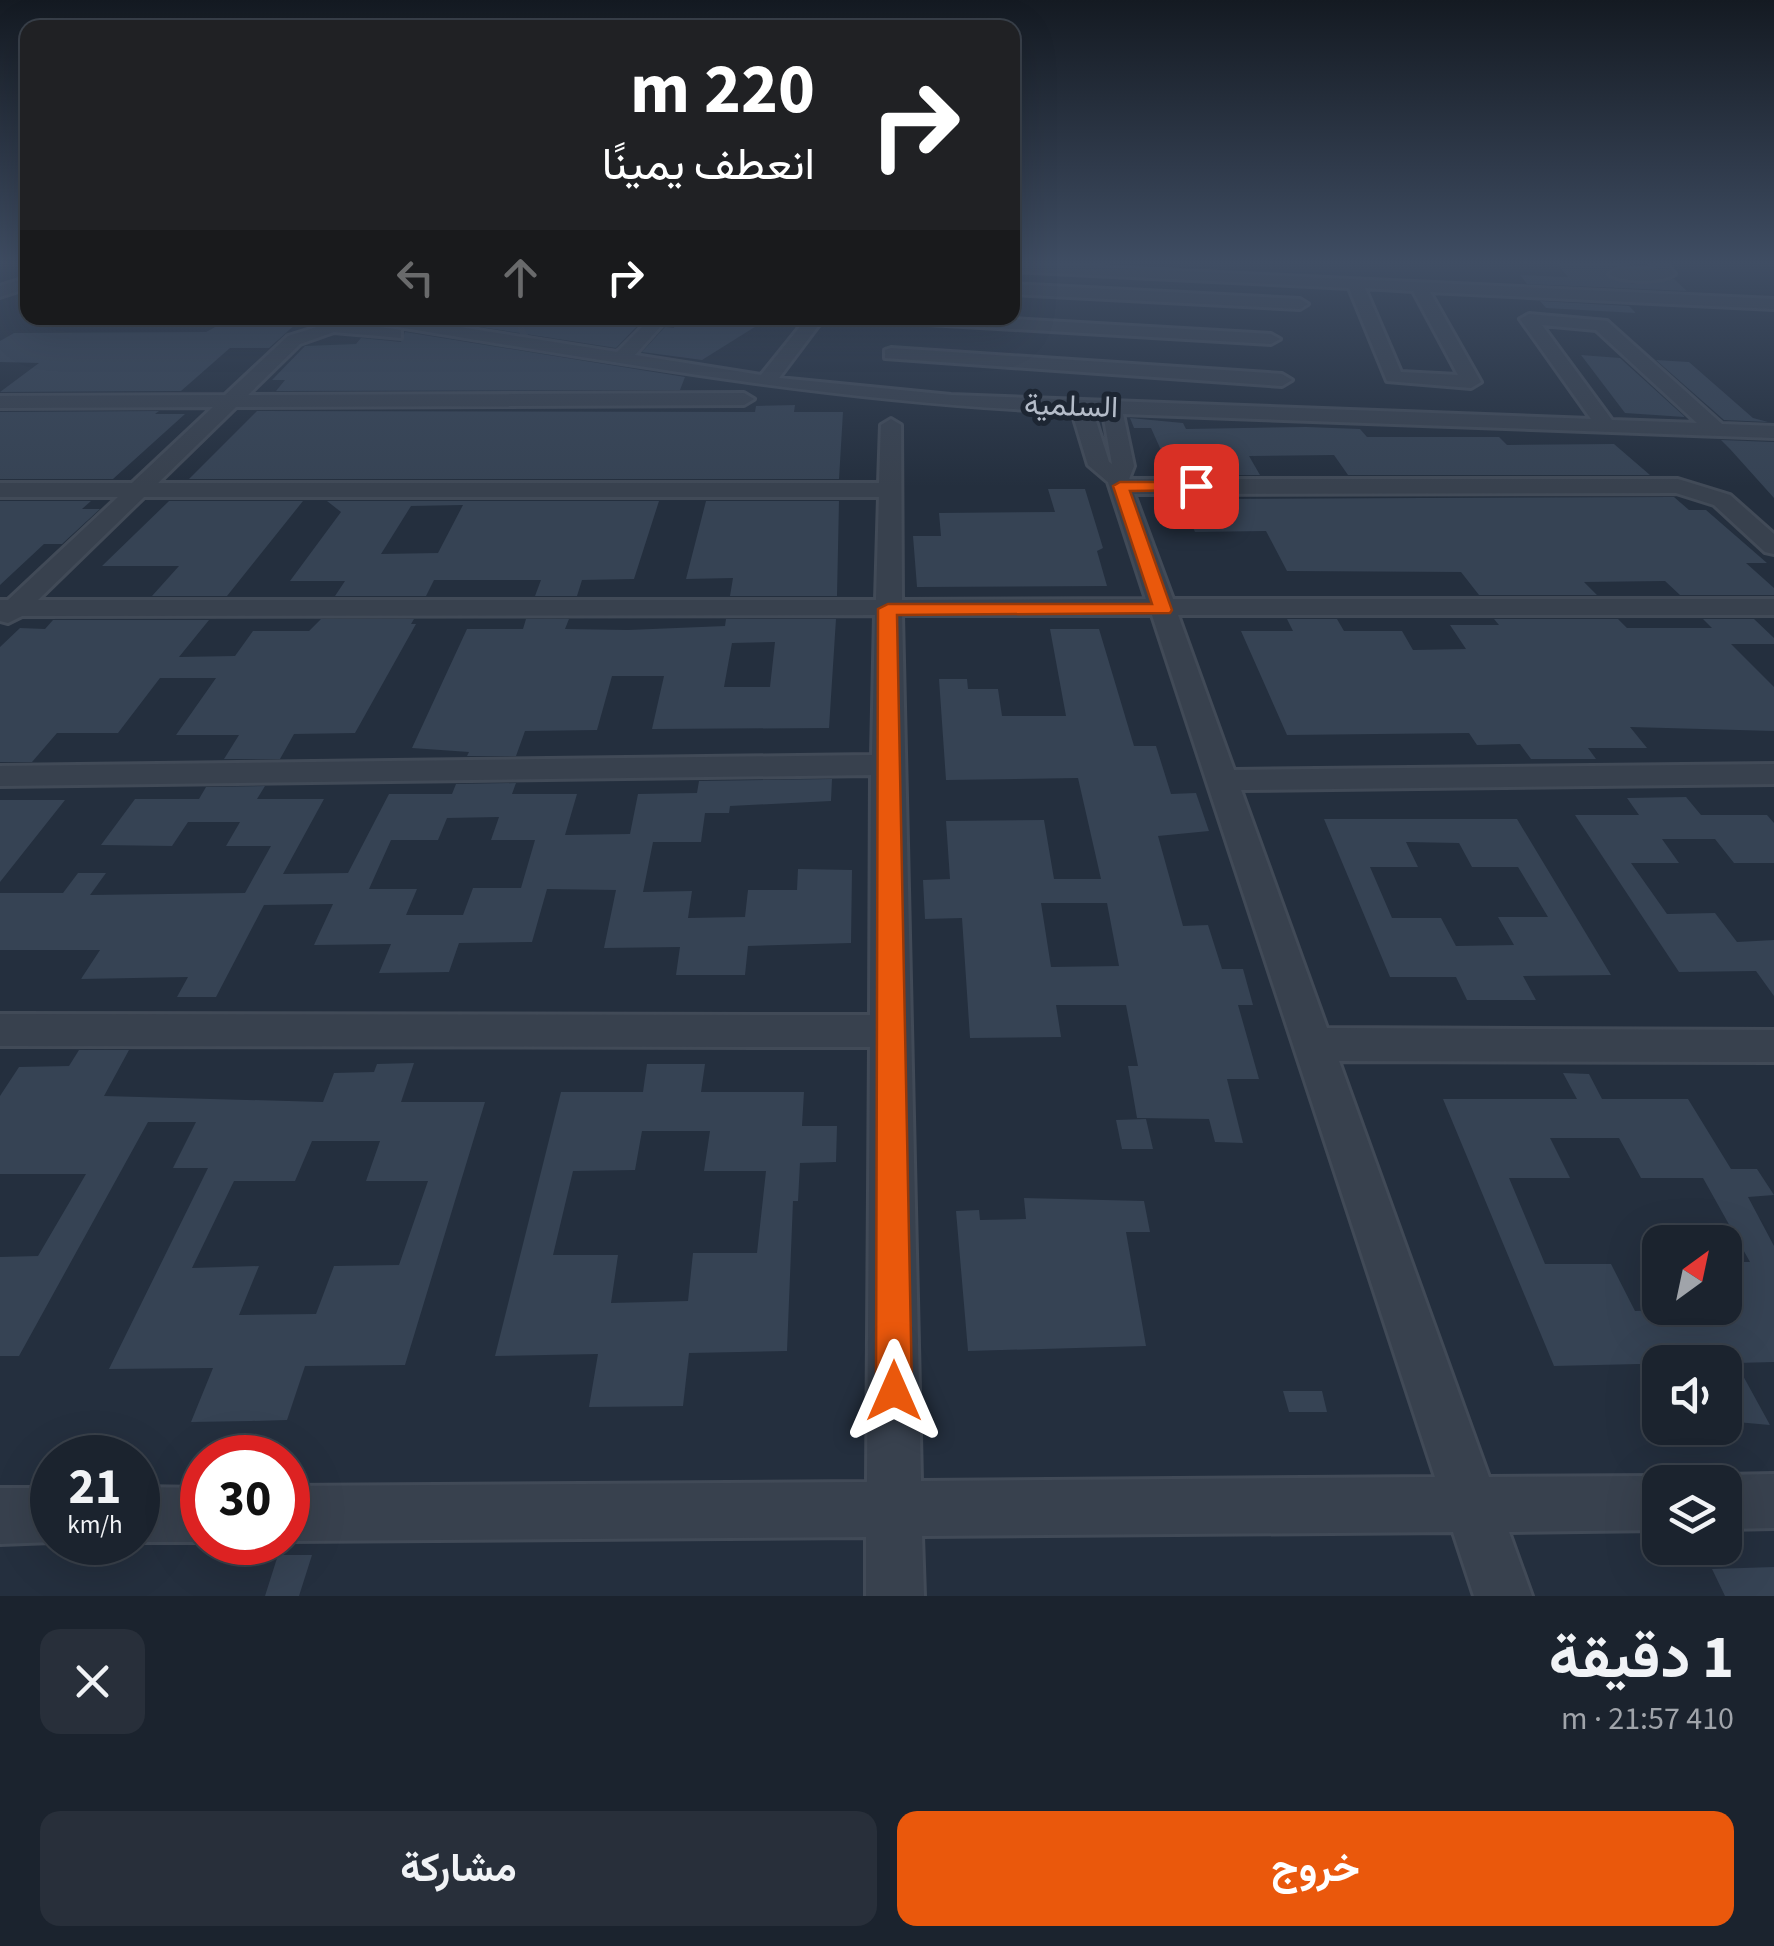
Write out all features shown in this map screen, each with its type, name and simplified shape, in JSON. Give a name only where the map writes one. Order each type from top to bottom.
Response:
[{"type":"street","name":"السلمية","points":[[5,613],[299,337]]},
{"type":"street","name":"السلمية","points":[[533,337],[766,382],[1053,406],[1774,432]]},
{"type":"street","points":[[624,357],[642,337]]},
{"type":"street","points":[[766,382],[801,337]]},
{"type":"street","points":[[883,375],[899,337]]},
{"type":"street","points":[[1053,406],[1062,337]]},
{"type":"street","points":[[891,354],[1058,365],[1284,390],[1271,339],[1247,337]]},
{"type":"street","points":[[1378,337],[1394,377],[1471,382],[1447,337]]},
{"type":"street","points":[[1542,337],[1604,423]]},
{"type":"street","points":[[1615,337],[1716,428]]},
{"type":"street","points":[[0,402],[744,399]]},
{"type":"street","points":[[1081,407],[1098,465],[1119,483],[1503,1596]]},
{"type":"street","points":[[1112,408],[1123,466],[1119,483]]},
{"type":"street","points":[[891,425],[887,490],[887,765],[895,1596]]},
{"type":"street","points":[[1119,483],[1678,486],[1722,500],[1774,547]]},
{"type":"street","points":[[0,490],[887,490]]},
{"type":"street","points":[[5,613],[1774,607]]},
{"type":"street","points":[[0,776],[887,765]]},
{"type":"street","points":[[1222,780],[1774,774]]},
{"type":"street","points":[[0,1030],[891,1031]]},
{"type":"street","points":[[1313,1044],[1774,1046]]},
{"type":"street","points":[[1742,1502],[1774,1501]]},
{"type":"street","points":[[310,1514],[1642,1503]]},
{"type":"street","points":[[0,1516],[30,1516]]},
{"type":"building","points":[[6,337],[281,337],[269,348],[230,348],[181,391],[0,392],[39,363],[0,362],[0,341]]},
{"type":"building","points":[[403,337],[439,337],[685,377],[680,390],[276,391],[285,380],[272,380],[305,346],[356,344],[361,338],[401,342]]},
{"type":"building","points":[[549,337],[626,337],[616,348]]},
{"type":"building","points":[[655,337],[738,337],[702,360],[642,352]]},
{"type":"building","points":[[1581,355],[1620,358],[1685,417],[1625,413]]},
{"type":"building","points":[[1656,360],[1689,362],[1753,418],[1768,422],[1724,420]]},
{"type":"building","points":[[795,405],[794,412],[843,412],[839,479],[189,479],[257,411],[755,412],[756,406]]},
{"type":"building","points":[[159,411],[155,414],[185,414],[113,479],[0,479],[0,412]]},
{"type":"building","points":[[1130,418],[1183,423],[1186,429],[1306,427],[1360,429],[1367,437],[1499,437],[1507,445],[1614,444],[1650,475],[1348,475],[1334,455],[1249,456],[1260,475],[1186,475],[1177,456],[1164,457],[1151,428],[1134,428]]},
{"type":"building","points":[[1721,440],[1774,442],[1774,498],[1730,449]]},
{"type":"building","points":[[1048,489],[1085,489],[1103,548],[1097,551],[1107,586],[917,587],[913,536],[941,536],[939,513],[1055,512]]},
{"type":"building","points":[[1674,497],[1689,510],[1706,510],[1767,563],[1746,563],[1774,588],[1774,595],[1680,595],[1665,581],[1584,582],[1597,595],[1479,595],[1461,572],[1287,571],[1266,531],[1195,532],[1181,499]]},
{"type":"building","points":[[0,501],[91,501],[82,509],[100,509],[62,544],[44,544],[0,585]]},
{"type":"building","points":[[169,501],[303,501],[227,596],[152,596],[179,566],[102,566]]},
{"type":"building","points":[[327,501],[659,501],[634,579],[582,580],[577,596],[535,596],[541,580],[434,580],[426,596],[335,596],[345,581],[290,581],[341,512]],"holes":[[[463,505],[438,553],[381,554],[411,506]]]},
{"type":"building","points":[[706,501],[839,501],[837,596],[730,596],[733,578],[686,579]]},
{"type":"building","points":[[321,619],[414,619],[411,624],[416,624],[355,733],[294,734],[280,759],[224,759],[239,735],[176,735],[216,678],[160,678],[118,733],[57,733],[32,762],[0,762],[0,647],[20,628],[45,629],[53,620],[209,620],[179,657],[235,656],[253,631],[309,631]]},
{"type":"building","points":[[526,619],[569,619],[565,629],[628,630],[725,626],[726,619],[836,619],[829,728],[652,729],[664,676],[612,676],[597,730],[525,731],[516,756],[467,756],[469,752],[412,748],[467,629],[523,629]],"holes":[[[775,642],[770,687],[724,687],[732,643]]]},
{"type":"building","points":[[1287,619],[1337,619],[1344,631],[1402,631],[1413,650],[1466,649],[1450,625],[1499,625],[1494,619],[1618,619],[1627,628],[1712,628],[1703,619],[1754,619],[1774,638],[1774,644],[1731,644],[1774,687],[1774,731],[1630,727],[1647,748],[1588,748],[1596,759],[1531,759],[1520,744],[1477,745],[1469,733],[1287,735],[1241,631],[1293,631]]},
{"type":"building","points":[[1050,629],[1099,629],[1134,746],[1156,746],[1171,794],[1196,793],[1209,831],[1158,836],[1183,926],[1208,925],[1222,969],[1243,969],[1253,1005],[1238,1005],[1259,1079],[1227,1079],[1243,1143],[1215,1142],[1209,1119],[1137,1118],[1128,1066],[1138,1066],[1126,1005],[1056,1005],[1061,1037],[970,1038],[962,918],[925,919],[923,880],[950,879],[946,821],[1044,820],[1054,879],[1101,879],[1078,778],[946,780],[939,679],[967,679],[968,689],[998,689],[1002,716],[1066,716]],"holes":[[[1041,903],[1107,903],[1119,966],[1051,967]]]},
{"type":"building","points":[[832,779],[831,801],[730,806],[729,813],[705,813],[701,842],[653,842],[643,892],[692,891],[688,918],[745,917],[748,890],[797,890],[798,869],[852,870],[851,943],[748,946],[745,975],[676,975],[680,947],[604,948],[616,890],[547,889],[532,942],[459,943],[449,972],[379,973],[391,944],[314,945],[333,904],[264,905],[216,997],[177,997],[188,977],[81,979],[100,950],[0,950],[0,893],[63,893],[78,873],[106,873],[90,895],[245,893],[271,846],[226,846],[240,822],[188,822],[172,846],[101,845],[135,799],[199,799],[206,787],[265,786],[257,799],[324,799],[283,874],[348,873],[389,794],[452,794],[456,784],[516,783],[512,794],[577,794],[565,835],[630,834],[638,794],[697,793],[699,781]],"holes":[[[499,817],[491,840],[535,840],[521,888],[473,888],[463,915],[406,915],[417,889],[369,889],[391,840],[438,840],[447,818]]]},
{"type":"building","points":[[1686,797],[1701,815],[1767,815],[1774,823],[1774,863],[1734,863],[1715,839],[1662,839],[1679,863],[1631,863],[1667,914],[1715,913],[1737,942],[1774,940],[1774,996],[1756,971],[1679,972],[1575,815],[1639,815],[1627,798]]},
{"type":"building","points":[[0,800],[65,800],[0,882]]},
{"type":"building","points":[[1324,819],[1517,819],[1611,975],[1523,976],[1536,1000],[1467,1000],[1456,977],[1390,977]],"holes":[[[1406,842],[1459,843],[1472,867],[1518,867],[1548,917],[1498,917],[1514,945],[1456,946],[1441,918],[1392,918],[1370,867],[1418,867]]]},
{"type":"building","points":[[79,1050],[129,1050],[104,1096],[323,1102],[334,1073],[374,1072],[377,1064],[414,1063],[401,1102],[485,1102],[405,1365],[305,1366],[287,1420],[191,1422],[213,1368],[109,1369],[208,1168],[173,1168],[196,1122],[148,1122],[19,1356],[0,1356],[0,1257],[38,1256],[86,1174],[0,1174],[0,1096],[19,1067],[69,1066]],"holes":[[[312,1141],[380,1141],[366,1181],[428,1181],[399,1265],[334,1266],[316,1314],[239,1315],[259,1266],[192,1268],[234,1181],[295,1181]]]},
{"type":"building","points":[[647,1064],[705,1064],[701,1092],[804,1092],[802,1126],[837,1126],[836,1162],[800,1163],[798,1201],[793,1201],[787,1351],[689,1353],[683,1406],[589,1407],[598,1354],[495,1356],[561,1092],[643,1092]],"holes":[[[642,1131],[710,1131],[704,1171],[766,1171],[757,1253],[693,1253],[688,1301],[611,1303],[618,1255],[553,1255],[573,1171],[635,1170]]]},
{"type":"building","points":[[1563,1073],[1589,1074],[1602,1099],[1688,1099],[1731,1169],[1757,1169],[1774,1195],[1748,1197],[1774,1246],[1774,1362],[1742,1363],[1742,1345],[1642,1345],[1642,1364],[1554,1366],[1443,1099],[1577,1099]],"holes":[[[1550,1138],[1619,1138],[1641,1178],[1703,1178],[1729,1225],[1742,1225],[1742,1248],[1750,1262],[1742,1262],[1742,1325],[1642,1325],[1642,1311],[1635,1311],[1611,1264],[1545,1264],[1509,1178],[1570,1178]]]},
{"type":"building","points":[[1146,1119],[1153,1149],[1122,1149],[1116,1120]]},
{"type":"building","points":[[1024,1198],[1144,1201],[1150,1232],[1126,1232],[1146,1346],[968,1351],[956,1211],[979,1210],[980,1220],[1026,1219]]},
{"type":"building","points":[[1742,1374],[1770,1425],[1742,1423]]},
{"type":"building","points":[[1283,1391],[1322,1391],[1327,1412],[1289,1412]]},
{"type":"building","points":[[275,1565],[309,1565],[299,1596],[265,1596]]},
{"type":"building","points":[[1774,1567],[1774,1596],[1725,1596],[1712,1569]]},
{"type":"route","points":[[894,1391],[888,609],[1163,610],[1120,486],[1196,486]]}]
